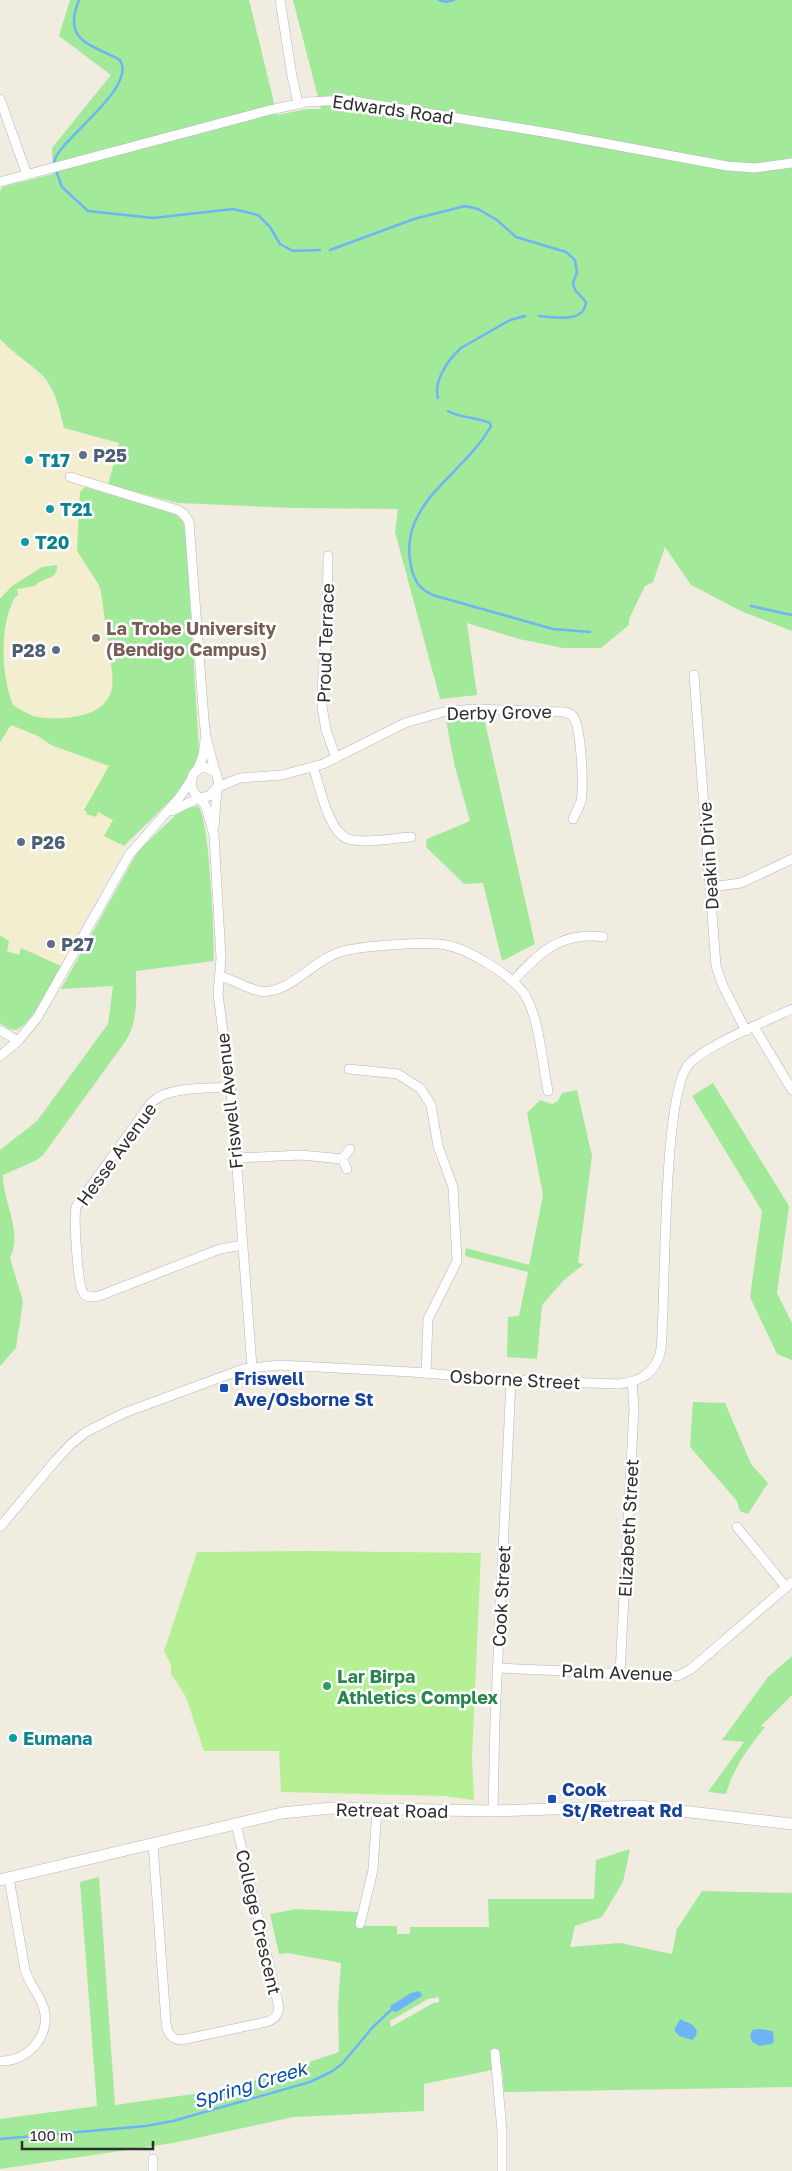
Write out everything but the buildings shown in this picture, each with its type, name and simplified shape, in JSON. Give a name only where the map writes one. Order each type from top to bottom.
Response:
[{"type":"street","points":[[280,0],[288,56],[298,103]]},
{"type":"street","points":[[0,99],[27,175]]},
{"type":"street","name":"Edwards Road","points":[[0,182],[298,103],[320,100],[346,100],[392,106],[727,166],[755,168],[792,164]]},
{"type":"street","points":[[70,477],[172,508],[183,513],[190,528],[206,737],[220,781],[210,796],[188,802],[165,814]]},
{"type":"street","name":"Proud Terrace","points":[[328,556],[327,639],[322,684],[322,706],[326,730],[336,758]]},
{"type":"street","name":"Deakin Drive","points":[[694,675],[710,887],[719,976],[750,1029],[792,1090]]},
{"type":"street","name":"Derby Grove","points":[[216,772],[240,778],[282,775],[313,768],[405,723],[443,712],[473,709],[564,712],[574,717],[578,734],[582,790],[579,807],[573,819]]},
{"type":"street","points":[[0,1056],[18,1041],[48,999],[129,855],[190,782],[203,756],[206,737]]},
{"type":"street","points":[[196,771],[204,767],[216,772]]},
{"type":"street","points":[[313,768],[330,818],[340,834],[353,840],[411,837]]},
{"type":"street","name":"Derby Grove","points":[[217,788],[240,778]]},
{"type":"street","points":[[190,782],[192,791],[200,798]]},
{"type":"street","name":"Friswell Avenue","points":[[217,788],[214,834],[220,928],[218,1000],[230,1086],[252,1367]]},
{"type":"street","name":"Friswell Avenue","points":[[200,798],[206,806],[214,834]]},
{"type":"street","points":[[710,887],[741,883],[792,859]]},
{"type":"street","points":[[513,981],[544,950],[557,942],[586,936],[603,938]]},
{"type":"street","points":[[220,976],[256,990],[272,991],[282,988],[318,962],[339,952],[353,949],[434,943],[466,952],[513,981],[524,994],[534,1017],[548,1091]]},
{"type":"street","name":"Osborne Street","points":[[0,1527],[56,1460],[86,1432],[124,1413],[252,1367],[279,1365],[426,1373],[511,1380],[618,1384],[632,1382],[645,1376],[654,1368],[661,1348],[670,1152],[674,1106],[680,1080],[684,1070],[698,1056],[792,1008]]},
{"type":"street","points":[[0,1030],[18,1041]]},
{"type":"street","points":[[348,1069],[398,1074],[421,1088],[431,1106],[438,1146],[453,1187],[457,1261],[428,1319],[426,1373]]},
{"type":"street","name":"Hesse Avenue","points":[[230,1086],[162,1094],[152,1102],[76,1206],[75,1222],[80,1283],[84,1294],[88,1297],[99,1296],[220,1249],[243,1245]]},
{"type":"street","points":[[342,1159],[350,1149]]},
{"type":"street","points":[[236,1158],[301,1155],[342,1159]]},
{"type":"street","points":[[342,1159],[347,1169]]},
{"type":"street","name":"Cook Street","points":[[493,1811],[511,1380]]},
{"type":"street","name":"Elizabeth Street","points":[[620,1673],[634,1408],[632,1382]]},
{"type":"street","points":[[737,1527],[789,1584]]},
{"type":"street","name":"Palm Avenue","points":[[498,1668],[673,1676],[684,1673],[789,1584]]},
{"type":"street","name":"Retreat Road","points":[[5,1879],[236,1824],[304,1810],[493,1811],[640,1806],[792,1824]]},
{"type":"street","points":[[360,1924],[373,1870],[377,1809]]},
{"type":"street","name":"College Crescent","points":[[153,1844],[166,2022],[169,2035],[174,2039],[181,2040],[266,2022],[276,2017],[279,2009],[236,1824]]},
{"type":"street","points":[[0,2061],[10,2060],[26,2054],[39,2039],[45,2020],[42,2003],[29,1983],[25,1970],[5,1879]]},
{"type":"street","points":[[495,2053],[502,2131],[502,2171]]},
{"type":"street","points":[[153,2159],[153,2171]]},
{"type":"shaded area","name":"La Trobe University (Bendigo Campus)","points":[[0,339],[41,374],[59,405],[64,428],[119,443],[178,503],[183,503],[200,742],[199,752],[175,796],[126,843],[47,990],[30,1017],[16,1030],[9,1029],[0,1023]]},
{"type":"green space","points":[[70,0],[249,0],[277,115],[307,109],[321,109],[293,0],[792,0],[792,631],[741,611],[691,585],[665,547],[653,582],[645,586],[629,619],[629,625],[601,648],[563,648],[519,639],[467,623],[477,695],[440,699],[395,532],[398,509],[294,508],[178,503],[108,485],[119,443],[64,428],[61,414],[47,380],[0,339],[0,192],[2,187],[53,174],[52,148],[111,75],[59,36]]},
{"type":"green space","points":[[85,487],[175,514],[183,521],[186,535],[199,752],[193,768],[175,796],[124,846],[104,836],[113,820],[98,812],[96,817],[86,814],[87,812],[84,810],[109,766],[51,745],[38,736],[11,725],[0,742],[0,599],[12,586],[42,567],[57,565],[57,570],[53,576],[35,586],[17,589],[18,595],[13,601],[7,619],[4,656],[6,682],[13,705],[33,716],[41,718],[72,717],[92,712],[100,707],[111,691],[112,672],[101,592],[99,585],[77,551],[80,492]]},
{"type":"green space","points":[[484,718],[535,944],[502,961],[483,883],[464,884],[426,847],[427,839],[470,821],[455,767],[446,721]]},
{"type":"green space","points":[[198,806],[206,832],[214,961],[136,971],[135,1017],[125,1042],[43,1155],[37,1160],[3,1175],[14,1237],[10,1258],[23,1301],[16,1348],[0,1366],[0,1150],[37,1121],[108,1024],[113,986],[61,989],[138,851],[181,810]]},
{"type":"green space","points":[[0,935],[9,941],[7,951],[19,955],[21,948],[61,966],[36,1011],[23,1026],[16,1030],[9,1029],[0,1023]]},
{"type":"green space","points":[[713,1083],[789,1206],[777,1293],[792,1323],[792,1360],[777,1354],[750,1297],[762,1211],[692,1096]]},
{"type":"green space","points":[[577,1090],[592,1156],[578,1263],[584,1264],[564,1280],[542,1305],[537,1359],[507,1357],[508,1317],[519,1316],[528,1272],[465,1256],[466,1248],[529,1265],[543,1195],[527,1113],[540,1100],[552,1104],[558,1101],[562,1093]]},
{"type":"green space","points":[[693,1402],[725,1403],[751,1464],[768,1483],[748,1514],[740,1511],[737,1501],[690,1447]]},
{"type":"green space","name":"Lar Birpa Athletics Complex","points":[[197,1552],[481,1553],[472,1758],[474,1800],[444,1796],[281,1792],[279,1751],[204,1751],[186,1697],[171,1674],[171,1665],[164,1651]]},
{"type":"green space","points":[[792,1656],[792,1695],[761,1726],[765,1727],[742,1758],[726,1794],[708,1792],[744,1742],[722,1740],[768,1677]]},
{"type":"green space","points":[[630,1849],[623,1882],[602,1917],[575,1926],[570,1947],[620,1943],[672,1954],[677,1929],[702,1891],[792,1893],[792,2087],[504,2092],[502,2068],[424,2084],[424,2111],[294,2117],[173,2143],[0,2169],[0,2119],[97,2106],[80,1882],[99,1877],[115,2105],[229,2089],[339,2052],[338,2007],[341,1963],[288,1953],[279,1954],[270,1914],[296,1909],[359,1912],[356,1926],[397,1926],[397,1934],[410,1934],[410,1927],[489,1927],[488,1899],[594,1899],[596,1860]],"holes":[[[439,1997],[439,2002],[433,2003],[391,2027],[390,2021],[428,1999]]]},
{"type":"water","points":[[420,1991],[422,1996],[398,2011],[394,2012],[390,2006],[411,1993]]},
{"type":"water","points":[[680,2019],[693,2025],[697,2031],[696,2036],[692,2040],[679,2036],[674,2030]]},
{"type":"water","points":[[752,2030],[773,2031],[774,2041],[772,2044],[759,2046],[752,2042],[750,2036]]},
{"type":"waterway","points":[[54,163],[67,142],[107,100],[117,85],[122,72],[120,60],[89,45],[77,33],[74,24],[79,0]]},
{"type":"waterway","points":[[439,0],[446,2],[454,0]]},
{"type":"waterway","points":[[57,173],[62,187],[88,211],[153,218],[233,209],[258,215],[270,227],[280,244],[293,251],[320,250]]},
{"type":"waterway","points":[[330,250],[414,219],[465,206],[478,209],[497,220],[516,237],[566,252],[575,260],[577,272],[573,283],[575,290],[586,302],[584,309],[580,314],[567,318],[539,316]]},
{"type":"waterway","points":[[438,398],[438,384],[443,370],[461,348],[510,320],[525,316]]},
{"type":"waterway","points":[[448,411],[457,415],[485,421],[490,423],[491,426],[480,443],[436,490],[423,507],[414,524],[409,544],[411,566],[416,581],[422,588],[436,596],[553,629],[590,632]]},
{"type":"waterway","points":[[751,606],[792,615]]},
{"type":"waterway","name":"Spring Creek","points":[[0,2139],[146,2126],[173,2121],[310,2082],[331,2072],[342,2064],[372,2028],[392,2009]]},
{"type":"place","name":"P25","points":[[83,455]]},
{"type":"place","name":"T17","points":[[29,460]]},
{"type":"place","name":"T21","points":[[50,509]]},
{"type":"place","name":"T20","points":[[25,542]]},
{"type":"place","name":"La Trobe University (Bendigo Campus)","points":[[96,638]]},
{"type":"place","name":"P28","points":[[56,650]]},
{"type":"place","name":"P26","points":[[21,842]]},
{"type":"place","name":"P27","points":[[51,944]]},
{"type":"place","name":"Friswell Ave/Osborne St","points":[[224,1388]]},
{"type":"place","name":"Lar Birpa Athletics Complex","points":[[327,1686]]},
{"type":"place","name":"Eumana","points":[[13,1738]]},
{"type":"place","name":"Cook St/Retreat Rd","points":[[552,1799]]}]
